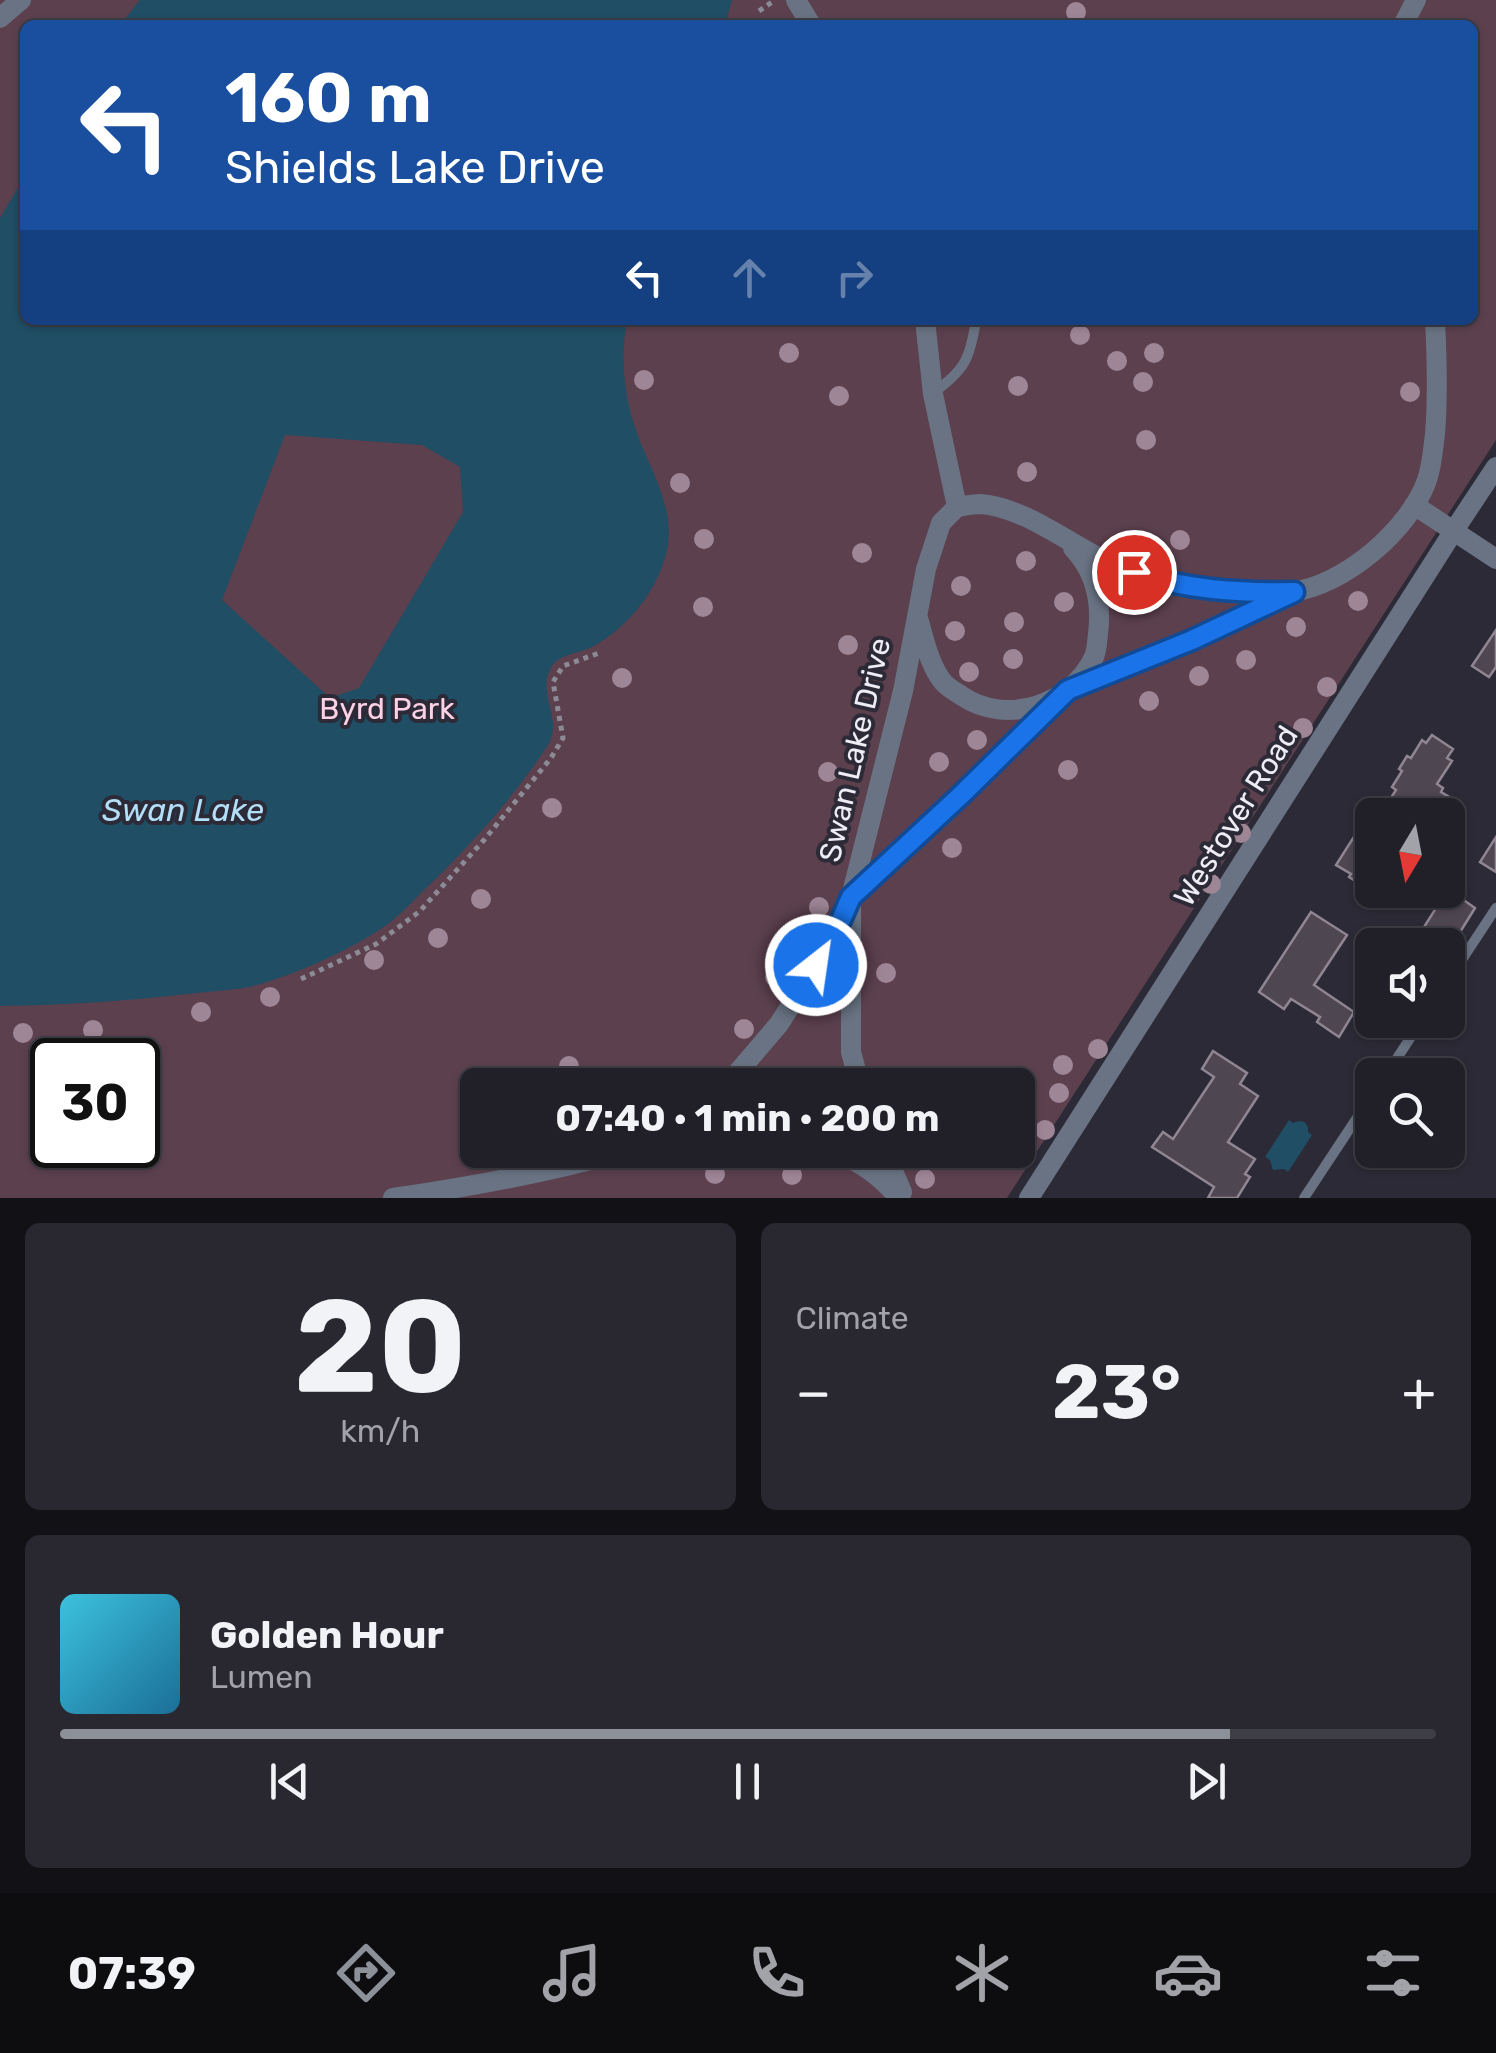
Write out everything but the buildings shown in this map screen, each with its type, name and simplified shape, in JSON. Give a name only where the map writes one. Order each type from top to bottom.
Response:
[{"type":"street","points":[[0,18],[21,0]]},
{"type":"street","points":[[925,325],[932,394],[957,507],[979,504],[1001,509],[1115,566],[1154,579],[1198,588],[1294,592]]},
{"type":"street","points":[[1436,325],[1438,393],[1433,448],[1429,477],[1414,505],[1496,559]]},
{"type":"street","name":"Westover Road","points":[[1029,1198],[1496,468]]},
{"type":"street","name":"Swan Lake Drive","points":[[917,616],[944,684],[976,706],[1004,711],[1034,708],[1314,586],[1362,560],[1402,523],[1414,505]]},
{"type":"street","name":"Swan Lake Drive","points":[[741,1068],[779,1024],[834,936],[851,897],[903,691],[926,569],[941,523],[957,507]]},
{"type":"street","points":[[1065,540],[1086,562],[1101,607],[1095,654],[1068,690]]},
{"type":"street","name":"Swan Lake Drive","points":[[855,1068],[850,1052],[851,897],[1068,690]]},
{"type":"street","points":[[393,1198],[554,1168]]},
{"type":"street","points":[[867,1168],[902,1198]]},
{"type":"street","points":[[891,1168],[902,1198]]},
{"type":"lane","points":[[932,394],[956,377],[967,358],[975,325]]},
{"type":"lane","points":[[1465,955],[1496,908]]},
{"type":"lane","points":[[1304,1198],[1355,1121]]},
{"type":"path","points":[[759,11],[774,0]]},
{"type":"path","points":[[301,979],[376,944],[420,911],[484,840],[563,738],[553,682],[563,666],[599,654]]},
{"type":"green space","name":"Byrd Park","points":[[0,0],[1496,0],[1496,440],[1035,1155],[1035,1068],[460,1068],[460,1168],[1026,1168],[1007,1198],[0,1198]]},
{"type":"water","points":[[140,0],[732,0],[726,20],[124,20]]},
{"type":"water","name":"Swan Lake","points":[[20,184],[20,325],[627,325],[624,368],[628,400],[663,498],[668,525],[666,554],[647,596],[617,630],[552,666],[546,685],[553,726],[548,745],[475,838],[393,920],[304,969],[236,989],[73,1004],[0,1006],[0,218]],"holes":[[[285,435],[422,445],[460,467],[463,512],[359,688],[330,698],[222,600]]]},
{"type":"water","points":[[1289,1120],[1304,1122],[1312,1135],[1288,1172],[1273,1170],[1265,1157]]},
{"type":"route","points":[[816,965],[851,897],[1068,690],[1192,640],[1294,592],[1198,588],[1134,572]]}]
